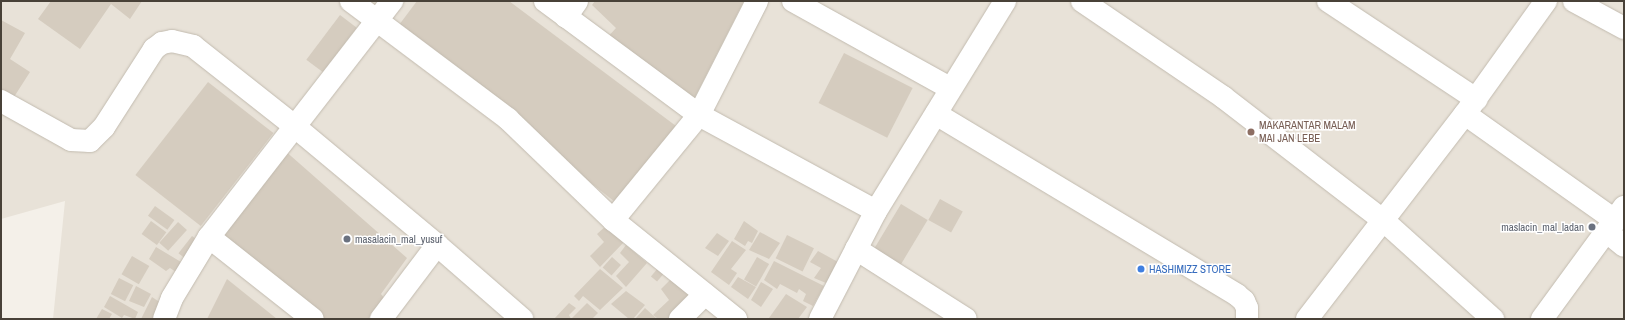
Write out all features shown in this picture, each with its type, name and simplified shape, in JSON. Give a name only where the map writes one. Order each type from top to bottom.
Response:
[{"type":"street","points":[[351,1],[379,20],[508,120],[613,220],[736,319]]},
{"type":"street","points":[[164,319],[172,298],[209,237],[293,125],[379,20],[392,1]]},
{"type":"street","points":[[545,1],[572,9],[700,115],[876,211]]},
{"type":"street","points":[[613,220],[700,115],[757,1]]},
{"type":"street","points":[[793,1],[950,88]]},
{"type":"street","points":[[820,319],[876,211],[936,114],[950,88],[1005,1]]},
{"type":"street","points":[[1082,1],[1223,97],[1384,221],[1493,319]]},
{"type":"street","points":[[1328,1],[1470,107],[1616,220],[1624,246]]},
{"type":"street","points":[[1307,319],[1384,221],[1470,107],[1546,1]]},
{"type":"street","points":[[1574,1],[1624,28]]},
{"type":"street","points":[[1,101],[71,140],[90,141],[104,127],[154,49],[162,43],[172,41],[193,46],[293,125],[437,244],[522,319]]},
{"type":"street","points":[[936,114],[1237,295],[1244,301],[1247,318]]},
{"type":"street","points":[[1542,319],[1616,220]]},
{"type":"street","points":[[209,237],[313,319]]},
{"type":"street","points":[[381,319],[437,244]]},
{"type":"street","points":[[856,250],[966,319]]},
{"type":"street","points":[[680,319],[705,294]]},
{"type":"shaded area","points":[[1,1],[1624,1],[1624,319],[53,319],[65,201],[1,219]]},
{"type":"building","points":[[51,1],[142,1],[130,19],[111,4],[80,49],[38,19]]},
{"type":"building","points":[[417,1],[509,1],[676,126],[615,202],[396,29]]},
{"type":"building","points":[[595,1],[744,1],[692,103],[605,40],[616,28],[592,5]]},
{"type":"building","points":[[340,15],[357,28],[323,72],[306,60]]},
{"type":"building","points":[[1,20],[25,33],[10,59],[30,72],[14,97],[1,90]]},
{"type":"building","points":[[844,53],[913,88],[887,138],[819,103]]},
{"type":"building","points":[[208,82],[273,133],[201,226],[135,175]]},
{"type":"building","points":[[283,149],[407,258],[381,294],[387,302],[374,319],[321,319],[218,233]]},
{"type":"building","points":[[940,199],[963,212],[951,233],[928,220]]},
{"type":"building","points":[[901,204],[928,220],[898,270],[871,254]]},
{"type":"building","points":[[155,206],[174,220],[167,230],[148,216]]},
{"type":"building","points":[[151,221],[166,232],[157,245],[142,234]]},
{"type":"building","points":[[744,221],[758,231],[752,243],[748,241],[745,246],[734,239]]},
{"type":"building","points":[[178,222],[187,230],[168,251],[159,243]]},
{"type":"building","points":[[607,225],[624,242],[600,267],[590,256],[604,242],[597,234]]},
{"type":"building","points":[[760,232],[780,243],[769,259],[749,250]]},
{"type":"building","points":[[717,233],[729,241],[718,256],[705,248]]},
{"type":"building","points":[[787,235],[814,248],[803,272],[776,258]]},
{"type":"building","points":[[192,236],[201,243],[187,260],[178,253]]},
{"type":"building","points":[[732,241],[746,250],[731,269],[737,273],[729,285],[711,272]]},
{"type":"building","points":[[626,245],[647,263],[626,287],[616,276],[629,262],[620,253]]},
{"type":"building","points":[[156,247],[181,262],[176,272],[170,268],[166,271],[149,259]]},
{"type":"building","points":[[818,251],[838,262],[826,283],[814,278],[821,268],[810,262]]},
{"type":"building","points":[[132,256],[149,266],[139,284],[122,274]]},
{"type":"building","points":[[612,257],[621,265],[612,275],[603,267]]},
{"type":"building","points":[[757,257],[769,264],[756,287],[744,280]]},
{"type":"building","points":[[774,261],[824,286],[813,306],[803,301],[806,294],[799,289],[797,293],[780,284],[777,289],[764,280]]},
{"type":"building","points":[[658,268],[664,273],[657,282],[651,276]]},
{"type":"building","points":[[600,269],[623,288],[600,310],[583,296],[579,301],[574,296]]},
{"type":"building","points":[[674,276],[693,296],[668,319],[658,319],[653,315],[669,300],[661,289]]},
{"type":"building","points":[[738,277],[756,287],[748,299],[731,287]]},
{"type":"building","points":[[119,278],[133,285],[125,301],[111,294]]},
{"type":"building","points":[[227,279],[277,319],[207,319]]},
{"type":"building","points":[[761,282],[773,289],[761,307],[751,300]]},
{"type":"building","points":[[136,286],[151,294],[144,307],[129,301]]},
{"type":"building","points":[[626,291],[645,305],[633,319],[629,319],[611,304]]},
{"type":"building","points":[[786,294],[807,307],[798,319],[769,318]]},
{"type":"building","points":[[110,296],[138,312],[135,319],[124,315],[122,318],[104,307]]},
{"type":"building","points":[[152,297],[161,303],[152,319],[141,319]]},
{"type":"building","points":[[569,303],[576,308],[569,315],[571,319],[554,319]]},
{"type":"building","points":[[587,303],[598,313],[592,319],[571,319]]},
{"type":"building","points":[[645,308],[657,319],[635,319]]},
{"type":"building","points":[[102,309],[112,314],[109,319],[96,319]]},
{"type":"place","name":"MAKARANTAR MALAM MAI JAN LEBE","points":[[1251,132]]},
{"type":"place","name":"maslacin_mal_ladan","points":[[1592,227]]},
{"type":"place","name":"masalacin_mal_yusuf","points":[[347,239]]},
{"type":"place","name":"HASHIMIZZ STORE","points":[[1141,269]]}]
